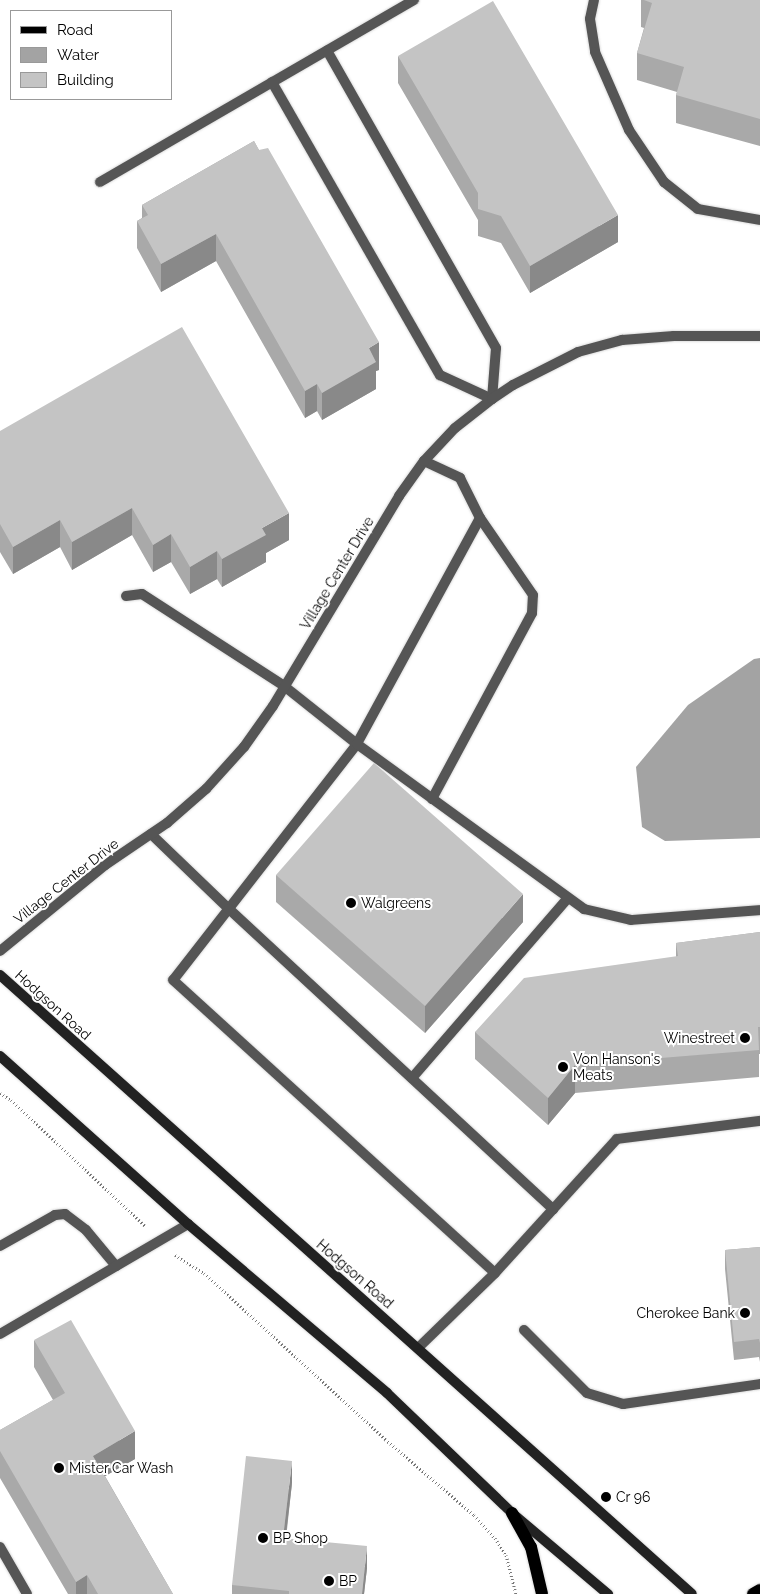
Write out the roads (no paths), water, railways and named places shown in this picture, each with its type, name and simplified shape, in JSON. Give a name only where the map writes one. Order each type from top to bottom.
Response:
[{"type":"main road","name":"Hodgson Road","points":[[0,975],[692,1594]]},
{"type":"main road","points":[[0,1056],[188,1224],[387,1393],[512,1513],[608,1594]]},
{"type":"main road","points":[[512,1513],[531,1547],[542,1594]]},
{"type":"main road","points":[[753,1594],[760,1590]]},
{"type":"street","points":[[100,182],[414,0]]},
{"type":"street","points":[[594,0],[590,19],[594,52],[629,130],[664,182],[698,209],[760,220]]},
{"type":"street","points":[[272,82],[440,375],[492,399],[496,348],[327,51]]},
{"type":"street","name":"Village Center Drive","points":[[0,951],[105,865],[151,834],[206,789],[244,747],[284,686],[400,496],[424,461],[455,428],[492,399],[537,372],[578,352],[622,340],[674,336],[760,336]]},
{"type":"street","points":[[424,461],[460,478],[480,518],[533,595],[532,613],[432,799]]},
{"type":"street","points":[[480,518],[357,744],[173,980],[495,1273]]},
{"type":"street","points":[[126,596],[142,594],[284,686],[357,744],[584,909],[630,920],[760,910]]},
{"type":"street","points":[[151,834],[229,909],[553,1209]]},
{"type":"street","points":[[412,1078],[568,898]]},
{"type":"street","points":[[418,1348],[495,1273],[617,1139],[760,1121]]},
{"type":"street","points":[[0,1246],[55,1215],[65,1214],[86,1230],[116,1266]]},
{"type":"street","points":[[0,1334],[188,1224]]},
{"type":"street","points":[[524,1330],[587,1392],[623,1404],[760,1384]]},
{"type":"street","points":[[0,1547],[27,1594]]},
{"type":"water","points":[[760,658],[760,838],[665,841],[642,827],[636,767],[688,705],[754,659]]},
{"type":"place","name":"Walgreens","points":[[351,903]]},
{"type":"place","name":"Winestreet","points":[[745,1038]]},
{"type":"place","name":"Von Hanson's Meats","points":[[563,1067]]},
{"type":"place","name":"Cherokee Bank","points":[[745,1313]]},
{"type":"place","name":"Mister Car Wash","points":[[59,1468]]},
{"type":"place","name":"Cr 96","points":[[606,1497]]},
{"type":"place","name":"BP Shop","points":[[263,1538]]},
{"type":"place","name":"BP","points":[[329,1581]]}]
